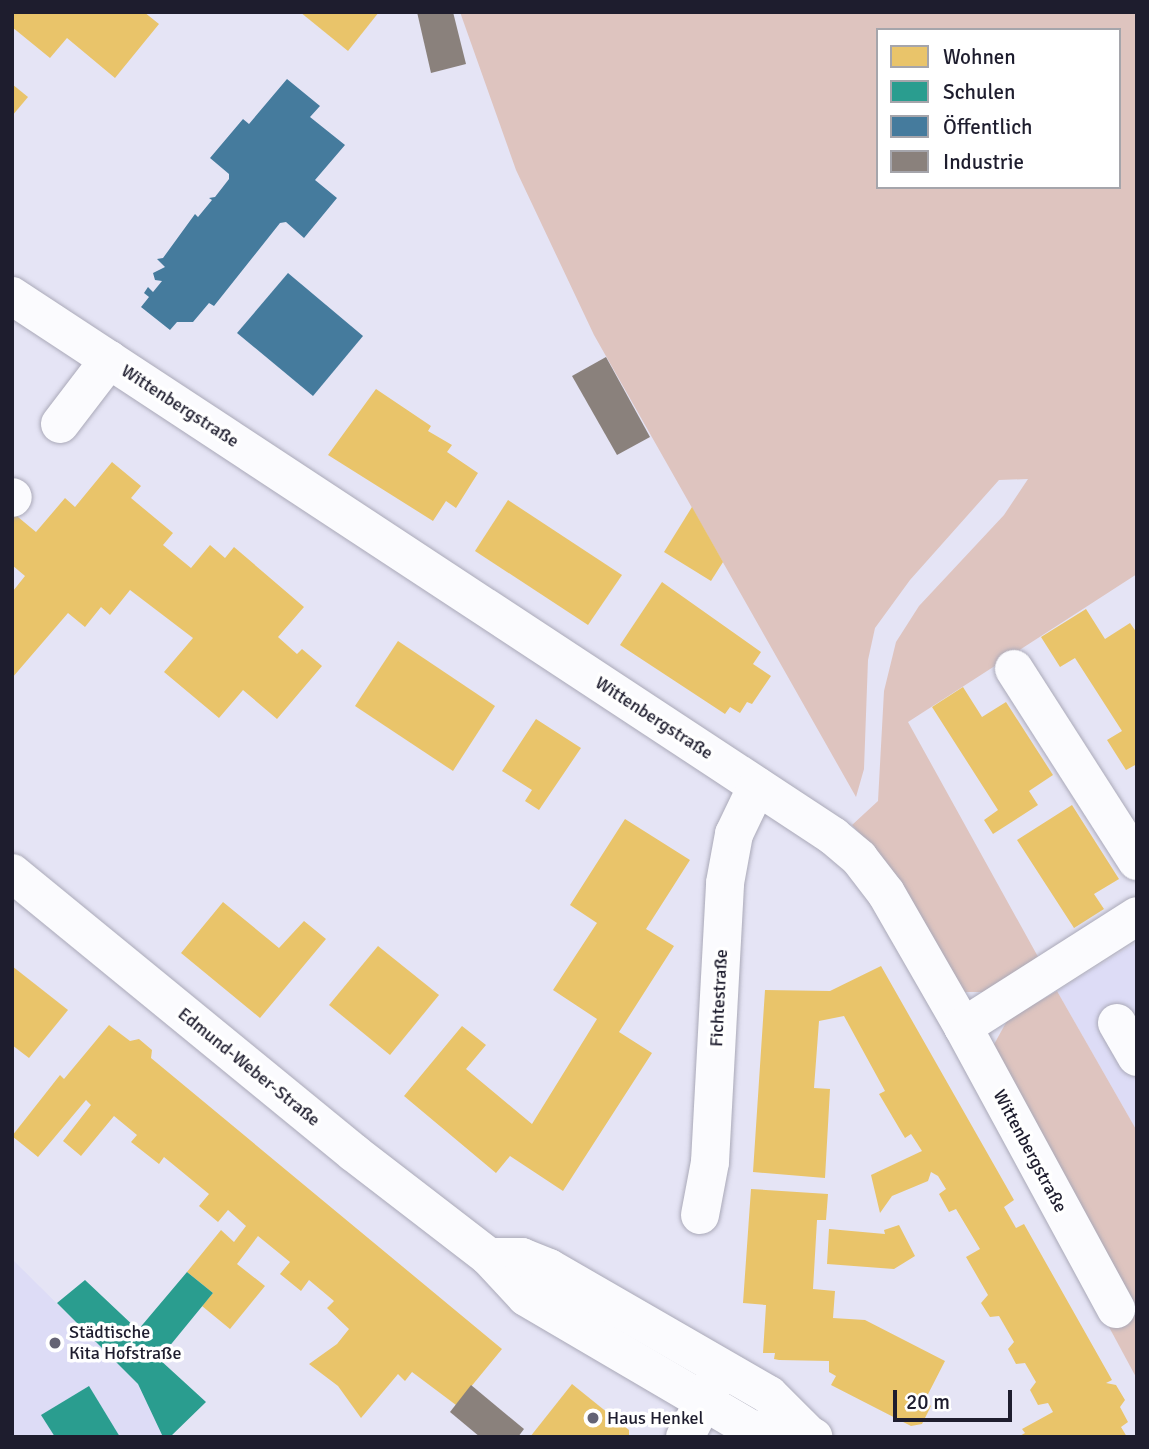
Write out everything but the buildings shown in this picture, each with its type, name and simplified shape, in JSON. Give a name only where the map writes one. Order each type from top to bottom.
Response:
[{"type":"street","name":"Wittenbergstraße","points":[[12,296],[757,786],[859,858],[886,893],[963,1027],[1116,1309]]},
{"type":"street","points":[[60,424],[110,360]]},
{"type":"street","points":[[1014,669],[1137,861]]},
{"type":"street","name":"Fichtestraße","points":[[700,1215],[710,1163],[725,883],[734,834],[757,786]]},
{"type":"street","name":"Edmund-Weber-Straße","points":[[12,873],[354,1153],[489,1257],[526,1297],[704,1401],[749,1433],[811,1436]]},
{"type":"street","points":[[963,1027],[1137,916]]},
{"type":"street","points":[[1116,1023],[1137,1057]]},
{"type":"street","name":"Edmund-Weber-Straße","points":[[489,1257],[522,1257],[549,1268],[769,1395],[811,1436]]},
{"type":"street","points":[[685,1437],[721,1367]]},
{"type":"street","points":[[749,1433],[769,1395]]},
{"type":"shaded area","points":[[460,12],[1137,12],[1137,574],[908,722],[1042,964],[993,992],[961,992],[878,853],[852,825],[878,801],[884,691],[896,642],[919,606],[1004,515],[1028,479],[999,480],[910,580],[875,628],[868,660],[864,769],[856,797],[594,335],[516,170]]},
{"type":"shaded area","points":[[1137,942],[1137,1131],[1057,991]]},
{"type":"shaded area","points":[[1057,991],[1137,1131],[1137,1307],[992,1048],[1008,1019]]},
{"type":"shaded area","name":"Städtische Kita Hofstraße","points":[[12,1259],[138,1384],[163,1437],[12,1437]]},
{"type":"shaded area","points":[[1137,1314],[1137,1379],[1109,1327]]},
{"type":"place","name":"Städtische Kita Hofstraße","points":[[55,1343]]},
{"type":"place","name":"Haus Henkel","points":[[593,1418]]}]
